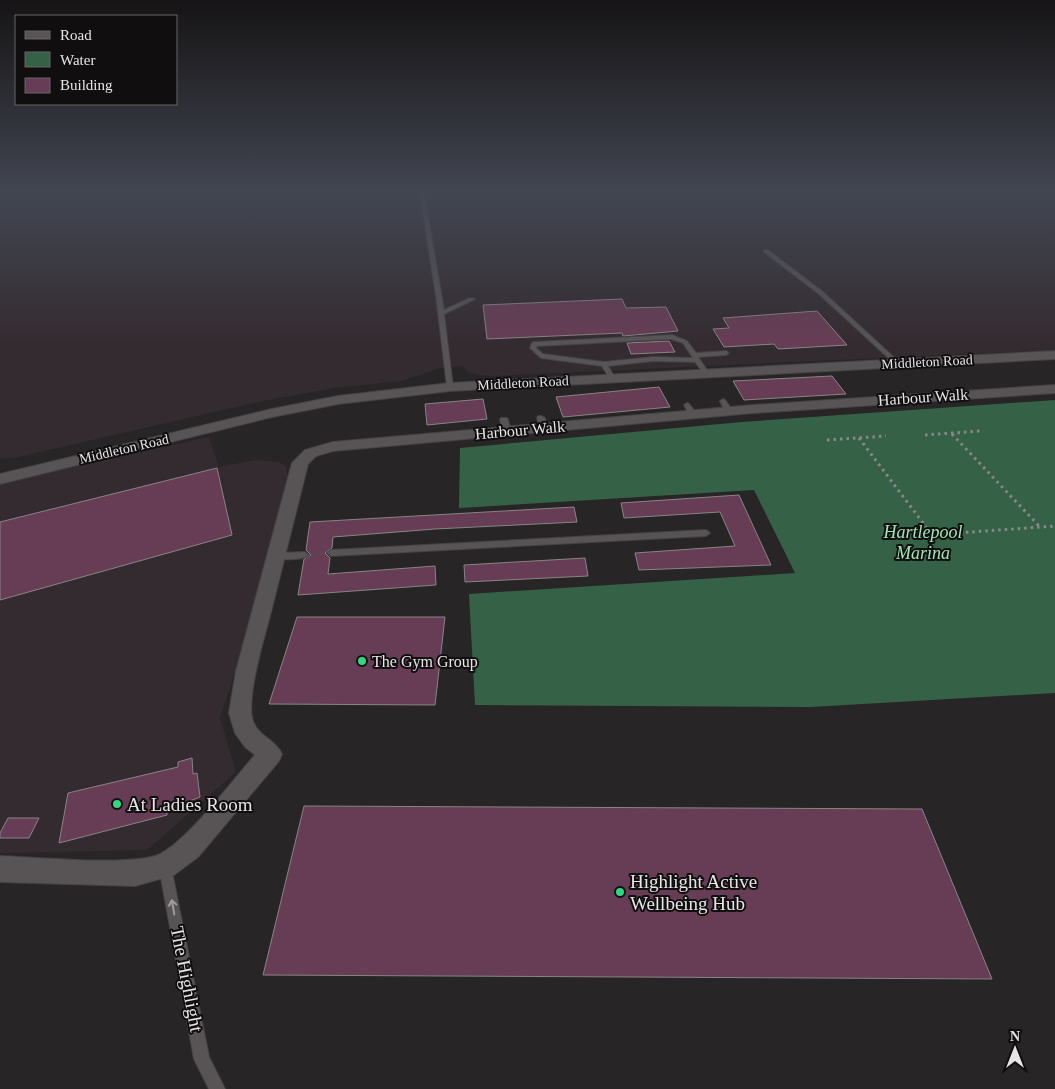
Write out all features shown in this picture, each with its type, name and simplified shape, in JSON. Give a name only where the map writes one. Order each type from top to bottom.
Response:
[{"type":"street","name":"Middleton Road","points":[[0,479],[272,413],[338,400],[450,386],[1055,355]]},
{"type":"street","name":"Harbour Walk","points":[[165,866],[189,848],[271,754],[253,740],[243,726],[240,713],[246,671],[300,463],[304,457],[313,451],[505,426],[690,409],[1055,389]]},
{"type":"street","points":[[0,869],[135,874],[165,866]]},
{"type":"lane","points":[[430,244],[450,386]]},
{"type":"lane","points":[[766,251],[821,293],[897,363]]},
{"type":"lane","points":[[441,313],[472,299]]},
{"type":"lane","points":[[706,373],[697,357],[685,342],[672,337],[543,342],[534,344],[533,348],[541,356],[604,364],[697,357],[726,353]]},
{"type":"lane","points":[[604,364],[612,378]]},
{"type":"lane","points":[[331,553],[706,533]]},
{"type":"lane","points":[[277,556],[305,555]]},
{"type":"lane","name":"The Highlight","points":[[165,866],[202,1059],[217,1089]]},
{"type":"path","points":[[925,435],[980,432]]},
{"type":"path","points":[[952,434],[1040,527]]},
{"type":"path","points":[[827,440],[886,436]]},
{"type":"path","points":[[859,438],[932,535]]},
{"type":"path","points":[[901,537],[1055,526]]},
{"type":"shaded area","points":[[0,244],[1055,244],[1055,350],[492,376],[468,372],[463,366],[440,368],[402,381],[334,388],[258,402],[18,457],[0,459]]},
{"type":"shaded area","points":[[209,437],[219,467],[256,460],[279,462],[286,466],[288,477],[260,594],[220,718],[236,772],[147,850],[0,853],[0,483]]},
{"type":"water","name":"Hartlepool Marina","points":[[1055,400],[1055,693],[811,707],[475,705],[469,594],[795,573],[754,490],[459,508],[460,448],[742,422]]},
{"type":"building","points":[[622,299],[626,308],[666,307],[678,331],[623,336],[622,333],[487,339],[483,305]]},
{"type":"building","points":[[817,311],[847,345],[778,349],[774,344],[724,347],[713,329],[729,328],[723,318]]},
{"type":"building","points":[[669,341],[675,352],[631,354],[627,343]]},
{"type":"building","points":[[832,376],[846,394],[744,400],[733,381]]},
{"type":"building","points":[[659,387],[670,407],[563,417],[556,397]]},
{"type":"building","points":[[483,399],[487,419],[427,425],[425,404]]},
{"type":"building","points":[[217,468],[232,535],[0,600],[0,522]]},
{"type":"building","points":[[739,495],[771,565],[639,570],[635,553],[735,546],[720,512],[624,518],[621,503]]},
{"type":"building","points":[[574,507],[577,522],[435,529],[333,537],[332,548],[325,553],[330,558],[328,574],[435,566],[436,585],[298,595],[304,559],[311,555],[306,550],[310,522]]},
{"type":"building","points":[[585,558],[588,576],[465,582],[464,565]]},
{"type":"building","name":"The Gym Group","points":[[297,617],[445,617],[435,705],[269,704]]},
{"type":"building","name":"At Ladies Room","points":[[192,758],[193,774],[197,773],[200,797],[167,810],[167,815],[59,843],[68,793],[178,767],[178,762]]},
{"type":"building","name":"Highlight Active Wellbeing Hub","points":[[304,806],[922,809],[992,979],[263,975]]},
{"type":"building","points":[[8,818],[39,818],[29,838],[0,838],[0,833]]},
{"type":"place","name":"The Gym Group","points":[[362,661]]},
{"type":"place","name":"At Ladies Room","points":[[117,804]]},
{"type":"place","name":"Highlight Active Wellbeing Hub","points":[[620,892]]}]
